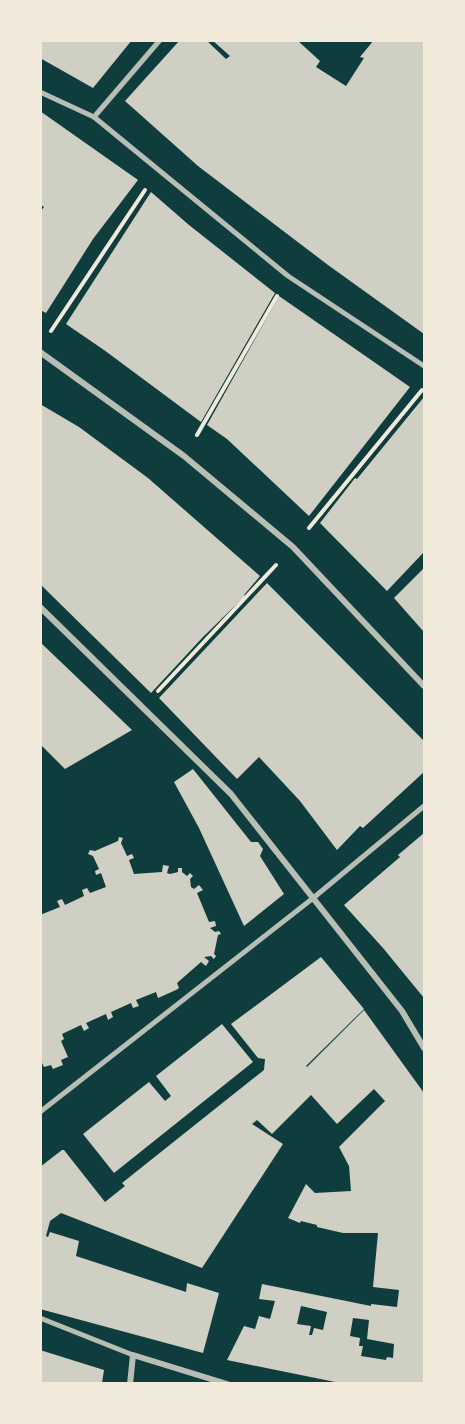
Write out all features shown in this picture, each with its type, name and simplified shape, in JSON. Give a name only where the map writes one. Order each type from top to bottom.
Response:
[{"type":"street","points":[[94,117],[160,40]]},
{"type":"street","points":[[40,92],[94,117],[288,276],[424,366]]},
{"type":"street","points":[[40,352],[184,456],[294,547],[424,686]]},
{"type":"street","points":[[40,608],[231,794],[402,1011],[424,1048]]},
{"type":"street","points":[[40,1112],[312,899],[424,806]]},
{"type":"street","points":[[40,1318],[134,1355],[227,1383]]},
{"type":"street","points":[[130,1383],[134,1355]]},
{"type":"path","points":[[47,336],[158,169]]},
{"type":"path","points":[[184,456],[288,276]]},
{"type":"path","points":[[143,708],[294,547],[424,387]]},
{"type":"building","points":[[40,40],[132,40],[93,88],[40,58]]},
{"type":"building","points":[[180,40],[206,40],[226,59],[230,56],[212,40],[297,40],[320,61],[316,67],[346,86],[364,58],[360,57],[374,40],[424,40],[424,334],[328,265],[198,166],[125,101]]},
{"type":"building","points":[[40,111],[138,180],[93,239],[46,313],[40,310],[40,212],[44,207],[40,204]]},
{"type":"building","points":[[151,192],[275,293],[201,422],[66,324]]},
{"type":"building","points":[[279,296],[410,387],[309,516],[227,439],[207,425]]},
{"type":"building","points":[[424,397],[424,552],[387,591],[320,523]]},
{"type":"building","points":[[40,404],[79,427],[148,478],[260,576],[245,596],[151,693],[40,584]]},
{"type":"building","points":[[424,568],[424,632],[394,598]]},
{"type":"building","points":[[267,583],[424,741],[424,772],[363,828],[360,826],[337,850],[300,801],[259,757],[237,779],[159,698]]},
{"type":"building","points":[[40,642],[132,730],[65,769],[40,744]]},
{"type":"building","points":[[193,769],[251,842],[258,842],[263,849],[260,856],[284,894],[244,926],[199,828],[174,782]]},
{"type":"building","points":[[424,833],[424,998],[344,905]]},
{"type":"building","points":[[119,837],[123,838],[121,843],[127,856],[132,854],[134,858],[129,860],[134,874],[162,872],[163,865],[169,866],[167,873],[178,872],[178,868],[182,868],[182,872],[187,876],[190,873],[193,876],[190,879],[191,887],[194,889],[199,885],[203,890],[197,893],[209,922],[215,921],[216,926],[210,928],[221,934],[218,935],[214,954],[216,956],[214,959],[211,956],[204,957],[209,961],[206,966],[201,962],[177,983],[179,988],[176,990],[158,998],[156,992],[136,1000],[139,1006],[133,1008],[131,1003],[111,1012],[113,1017],[108,1020],[106,1014],[86,1023],[89,1028],[84,1031],[81,1025],[62,1034],[64,1039],[61,1041],[68,1057],[61,1060],[63,1065],[53,1069],[51,1065],[44,1067],[40,1059],[40,915],[60,907],[57,901],[62,899],[65,905],[84,896],[82,890],[87,888],[90,893],[106,887],[101,873],[96,875],[95,871],[99,869],[93,856],[88,854],[90,850],[95,851],[118,841]]},
{"type":"building","points":[[321,957],[364,1009],[306,1066],[364,1010],[424,1093],[424,1383],[340,1383],[227,1360],[244,1326],[255,1329],[259,1316],[270,1319],[275,1301],[259,1299],[262,1284],[371,1306],[371,1304],[397,1307],[399,1290],[373,1287],[378,1233],[343,1233],[288,1218],[306,1184],[315,1193],[351,1191],[349,1166],[339,1147],[385,1101],[374,1089],[337,1124],[311,1095],[272,1134],[257,1120],[252,1124],[283,1144],[202,1268],[61,1213],[50,1221],[46,1236],[48,1237],[50,1232],[79,1241],[76,1256],[186,1292],[187,1283],[219,1293],[203,1353],[40,1309],[40,1167],[64,1150],[105,1202],[125,1186],[122,1183],[264,1070],[265,1059],[258,1058],[231,1024]],"holes":[[[301,1306],[327,1312],[323,1330],[314,1328],[312,1335],[309,1335],[311,1326],[297,1324]],[[353,1318],[369,1320],[367,1339],[394,1344],[393,1358],[387,1357],[386,1360],[361,1356],[363,1346],[359,1346],[360,1338],[350,1336]]]},
{"type":"building","points":[[222,1024],[253,1062],[114,1173],[83,1134],[149,1082],[165,1101],[171,1096],[156,1076]]},
{"type":"building","points":[[40,1350],[104,1370],[102,1383],[40,1383]]}]
